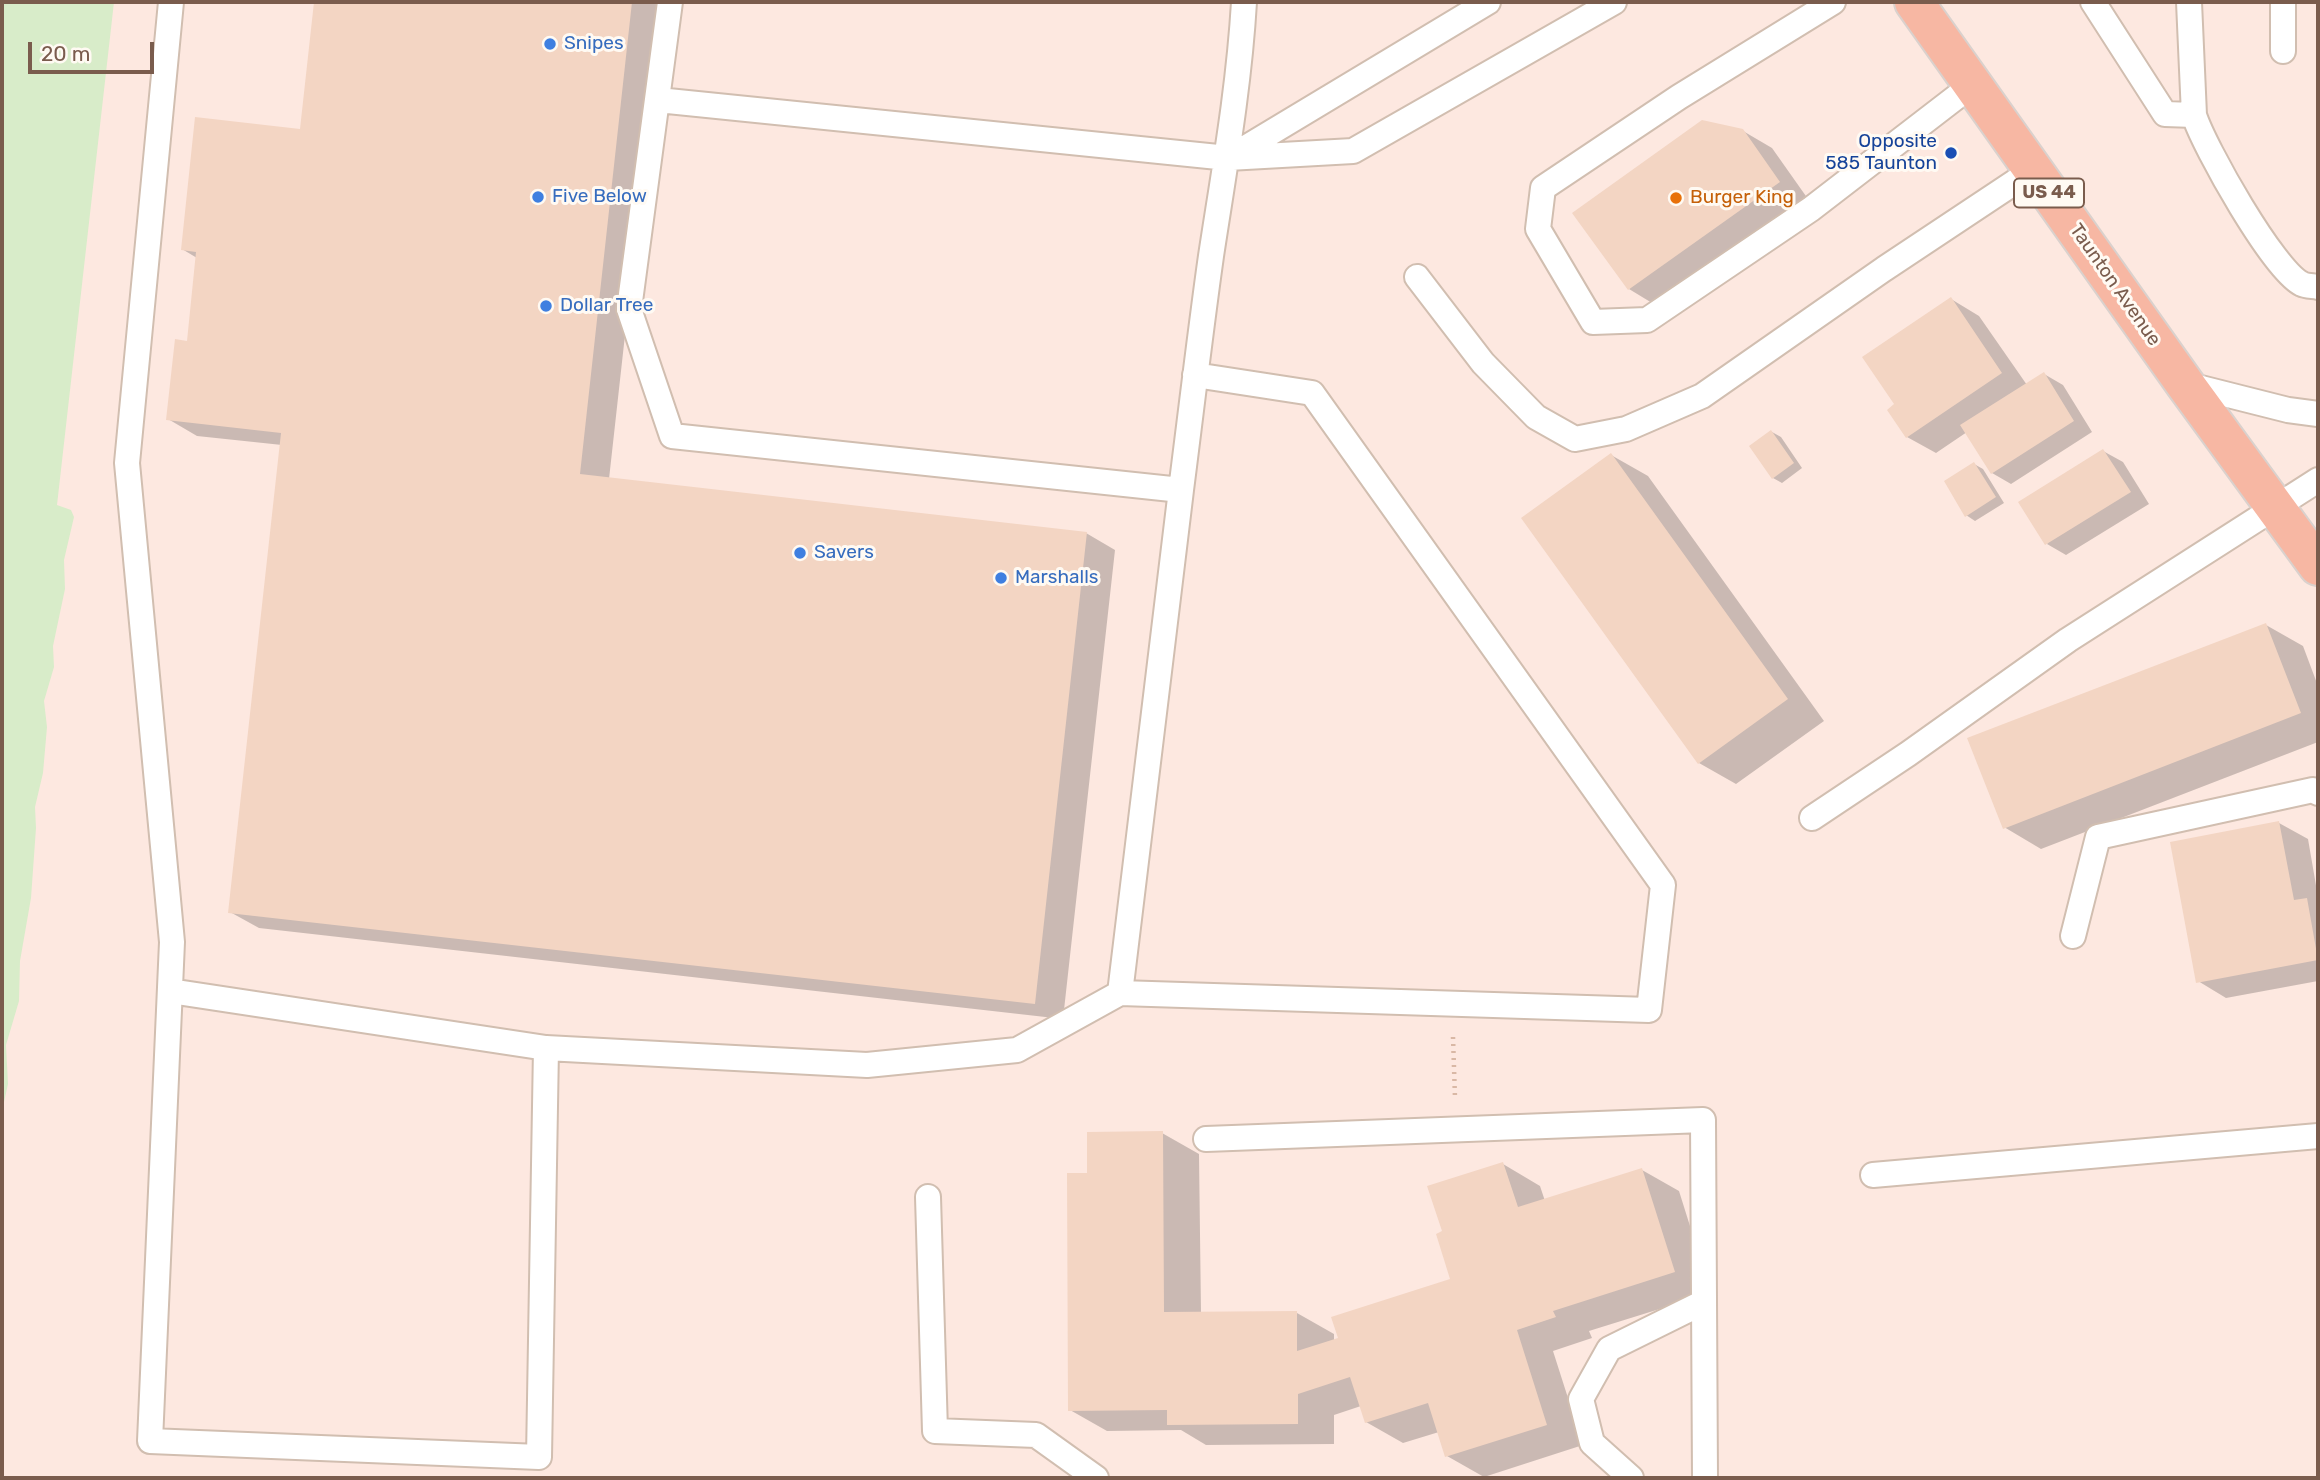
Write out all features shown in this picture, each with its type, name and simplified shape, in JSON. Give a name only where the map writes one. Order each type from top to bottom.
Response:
[{"type":"highway","name":"Taunton Avenue","points":[[1914,2],[2185,384],[2318,566]]},
{"type":"lane","points":[[171,2],[127,463],[172,942],[150,1441],[539,1457],[546,1048]]},
{"type":"lane","points":[[670,2],[629,309],[672,436],[1181,490]]},
{"type":"lane","points":[[1120,993],[1195,375],[1228,158],[1240,62],[1244,2]]},
{"type":"lane","points":[[1228,158],[1488,2]]},
{"type":"lane","points":[[658,100],[1228,158],[1353,151],[1614,2]]},
{"type":"lane","points":[[1833,2],[1679,97],[1543,188],[1538,229],[1593,321],[1647,320],[1811,209],[1972,85]]},
{"type":"lane","points":[[2093,2],[2165,114],[2194,115]]},
{"type":"lane","points":[[2189,2],[2194,115],[2199,132],[2271,253],[2303,284],[2318,286]]},
{"type":"lane","points":[[2283,2],[2283,51]]},
{"type":"lane","points":[[1417,276],[1483,363],[1536,417],[1575,439],[1626,429],[1702,396],[2033,170]]},
{"type":"lane","points":[[170,991],[546,1048],[867,1065],[1017,1050],[1120,993],[1649,1010],[1663,884],[1312,393],[1195,375]]},
{"type":"lane","points":[[2185,384],[2288,410],[2318,414]]},
{"type":"lane","points":[[1812,818],[1908,754],[2068,640],[2318,480]]},
{"type":"lane","points":[[2073,936],[2098,837],[2313,790],[2318,793]]},
{"type":"lane","points":[[1206,1139],[1703,1120],[1705,1478]]},
{"type":"lane","points":[[1873,1175],[2318,1136]]},
{"type":"lane","points":[[928,1197],[934,1431],[1036,1435],[1096,1478]]},
{"type":"lane","points":[[1631,1478],[1592,1443],[1581,1399],[1609,1349],[1704,1302]]},
{"type":"path","points":[[1452,1003],[1456,1130]]},
{"type":"shaded area","points":[[78,2],[2318,2],[2318,1478],[2,1478],[2,880]]},
{"type":"green space","points":[[2,2],[114,2],[57,505],[71,510],[74,517],[64,560],[65,589],[53,646],[54,667],[44,701],[47,727],[43,773],[35,807],[31,898],[20,961],[19,1001],[6,1045],[8,1084],[2,1111]]},
{"type":"building","points":[[314,2],[632,2],[580,474],[1087,532],[1035,1004],[228,913],[281,433],[166,420],[175,339],[187,341],[196,252],[181,250],[195,117],[300,129]]},
{"type":"building","name":"Burger King","points":[[1702,120],[1743,129],[1780,182],[1628,290],[1572,213]]},
{"type":"building","points":[[1951,297],[2002,373],[1906,438],[1887,410],[1894,404],[1862,357]]},
{"type":"building","points":[[2044,372],[2074,421],[1991,474],[1960,425]]},
{"type":"building","points":[[1771,430],[1794,463],[1772,479],[1749,446]]},
{"type":"building","points":[[2103,449],[2131,492],[2045,545],[2018,502]]},
{"type":"building","points":[[1611,453],[1788,699],[1698,764],[1521,518]]},
{"type":"building","points":[[1974,462],[1996,497],[1965,517],[1944,481]]},
{"type":"building","points":[[2266,623],[2301,713],[2003,829],[1967,738]]},
{"type":"building","points":[[2279,821],[2294,900],[2307,898],[2318,960],[2196,983],[2170,842]]},
{"type":"building","points":[[1163,1131],[1164,1312],[1297,1311],[1297,1351],[1338,1338],[1331,1317],[1450,1279],[1436,1234],[1442,1231],[1427,1186],[1503,1162],[1518,1207],[1642,1168],[1675,1272],[1553,1311],[1556,1317],[1517,1330],[1547,1425],[1445,1457],[1428,1403],[1365,1423],[1350,1377],[1298,1394],[1298,1424],[1167,1425],[1167,1410],[1068,1411],[1067,1173],[1087,1173],[1087,1132]]},
{"type":"place","name":"Snipes","points":[[550,44]]},
{"type":"place","name":"Opposite 585 Taunton","points":[[1951,153]]},
{"type":"place","name":"Five Below","points":[[538,197]]},
{"type":"place","name":"Burger King","points":[[1676,198]]},
{"type":"place","name":"Dollar Tree","points":[[546,306]]},
{"type":"place","name":"Savers","points":[[800,553]]},
{"type":"place","name":"Marshalls","points":[[1001,578]]}]
